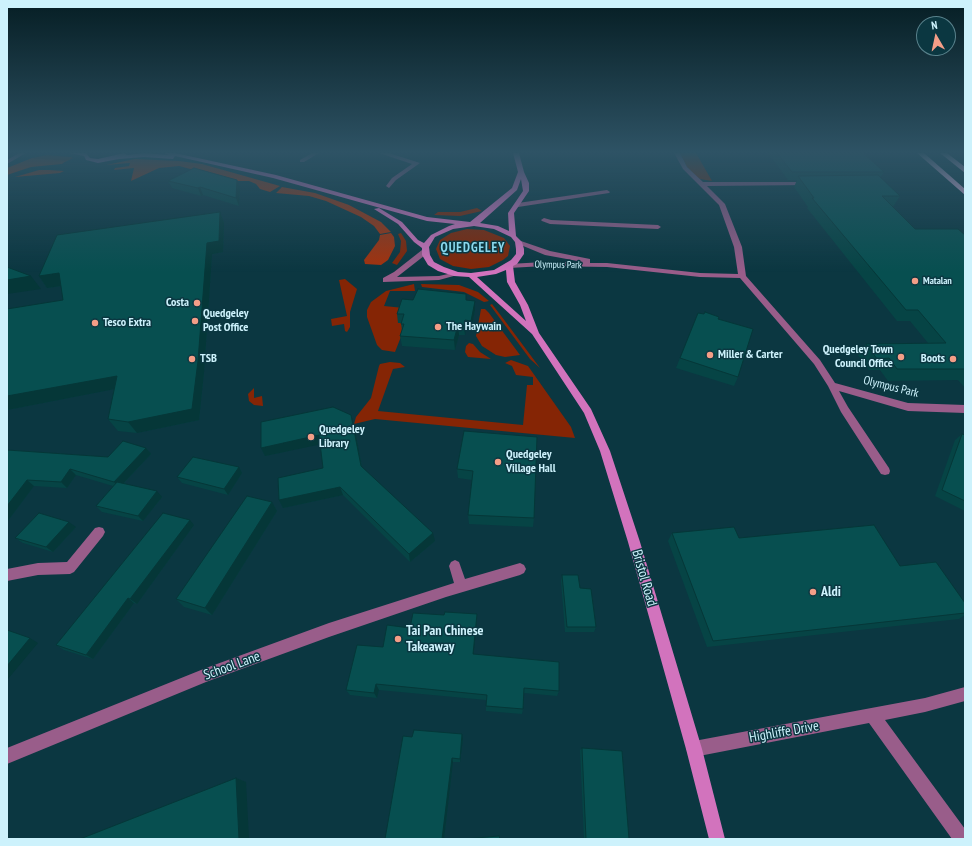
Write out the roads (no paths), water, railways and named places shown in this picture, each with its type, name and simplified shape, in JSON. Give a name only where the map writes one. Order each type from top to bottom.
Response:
[{"type":"main road","points":[[330,192],[427,219],[496,227],[513,236],[518,242],[520,254],[509,266],[496,272],[471,275],[457,274],[441,269],[431,263],[425,250],[392,217],[362,202]]},
{"type":"main road","points":[[425,250],[428,241],[439,232],[451,227],[471,224],[511,192]]},
{"type":"main road","points":[[513,236],[511,213],[518,205],[525,192]]},
{"type":"main road","name":"Bristol Road","points":[[509,266],[511,282],[524,305],[534,333]]},
{"type":"main road","name":"Bristol Road","points":[[471,275],[534,333],[578,395],[598,431],[621,500],[694,749],[717,839]]},
{"type":"street","points":[[518,205],[604,192]]},
{"type":"street","points":[[710,192],[722,204],[730,222],[738,247],[742,276],[817,362],[832,385],[844,409],[885,471]]},
{"type":"street","points":[[544,220],[550,222],[658,227]]},
{"type":"street","name":"Olympus Park","points":[[518,242],[548,252],[607,265]]},
{"type":"street","points":[[425,250],[397,274],[386,280],[439,278],[457,274]]},
{"type":"street","name":"Olympus Park","points":[[509,266],[544,264],[607,265],[700,275],[742,276]]},
{"type":"street","name":"Olympus Park","points":[[832,385],[908,407],[965,409]]},
{"type":"street","points":[[7,575],[38,569],[70,568],[99,532]]},
{"type":"street","points":[[455,566],[461,586]]},
{"type":"street","name":"School Lane","points":[[7,756],[206,675],[384,611],[520,569]]},
{"type":"street","name":"Highliffe Drive","points":[[694,749],[874,716],[925,705],[965,694]]},
{"type":"street","points":[[874,716],[962,839]]},
{"type":"place","name":"Matalan","points":[[915,281]]},
{"type":"place","name":"Costa","points":[[197,303]]},
{"type":"place","name":"Quedgeley Post Office","points":[[195,321]]},
{"type":"place","name":"Tesco Extra","points":[[95,323]]},
{"type":"place","name":"The Haywain","points":[[438,327]]},
{"type":"place","name":"Miller & Carter","points":[[710,355]]},
{"type":"place","name":"Quedgeley Town Council Office","points":[[901,357]]},
{"type":"place","name":"TSB","points":[[192,359]]},
{"type":"place","name":"Boots","points":[[953,359]]},
{"type":"place","name":"Quedgeley Library","points":[[311,437]]},
{"type":"place","name":"Quedgeley Village Hall","points":[[498,462]]},
{"type":"place","name":"Aldi","points":[[813,592]]},
{"type":"place","name":"Tai Pan Chinese Takeaway","points":[[398,639]]},
{"type":"district","name":"QUEDGELEY","points":[[473,248]]}]
